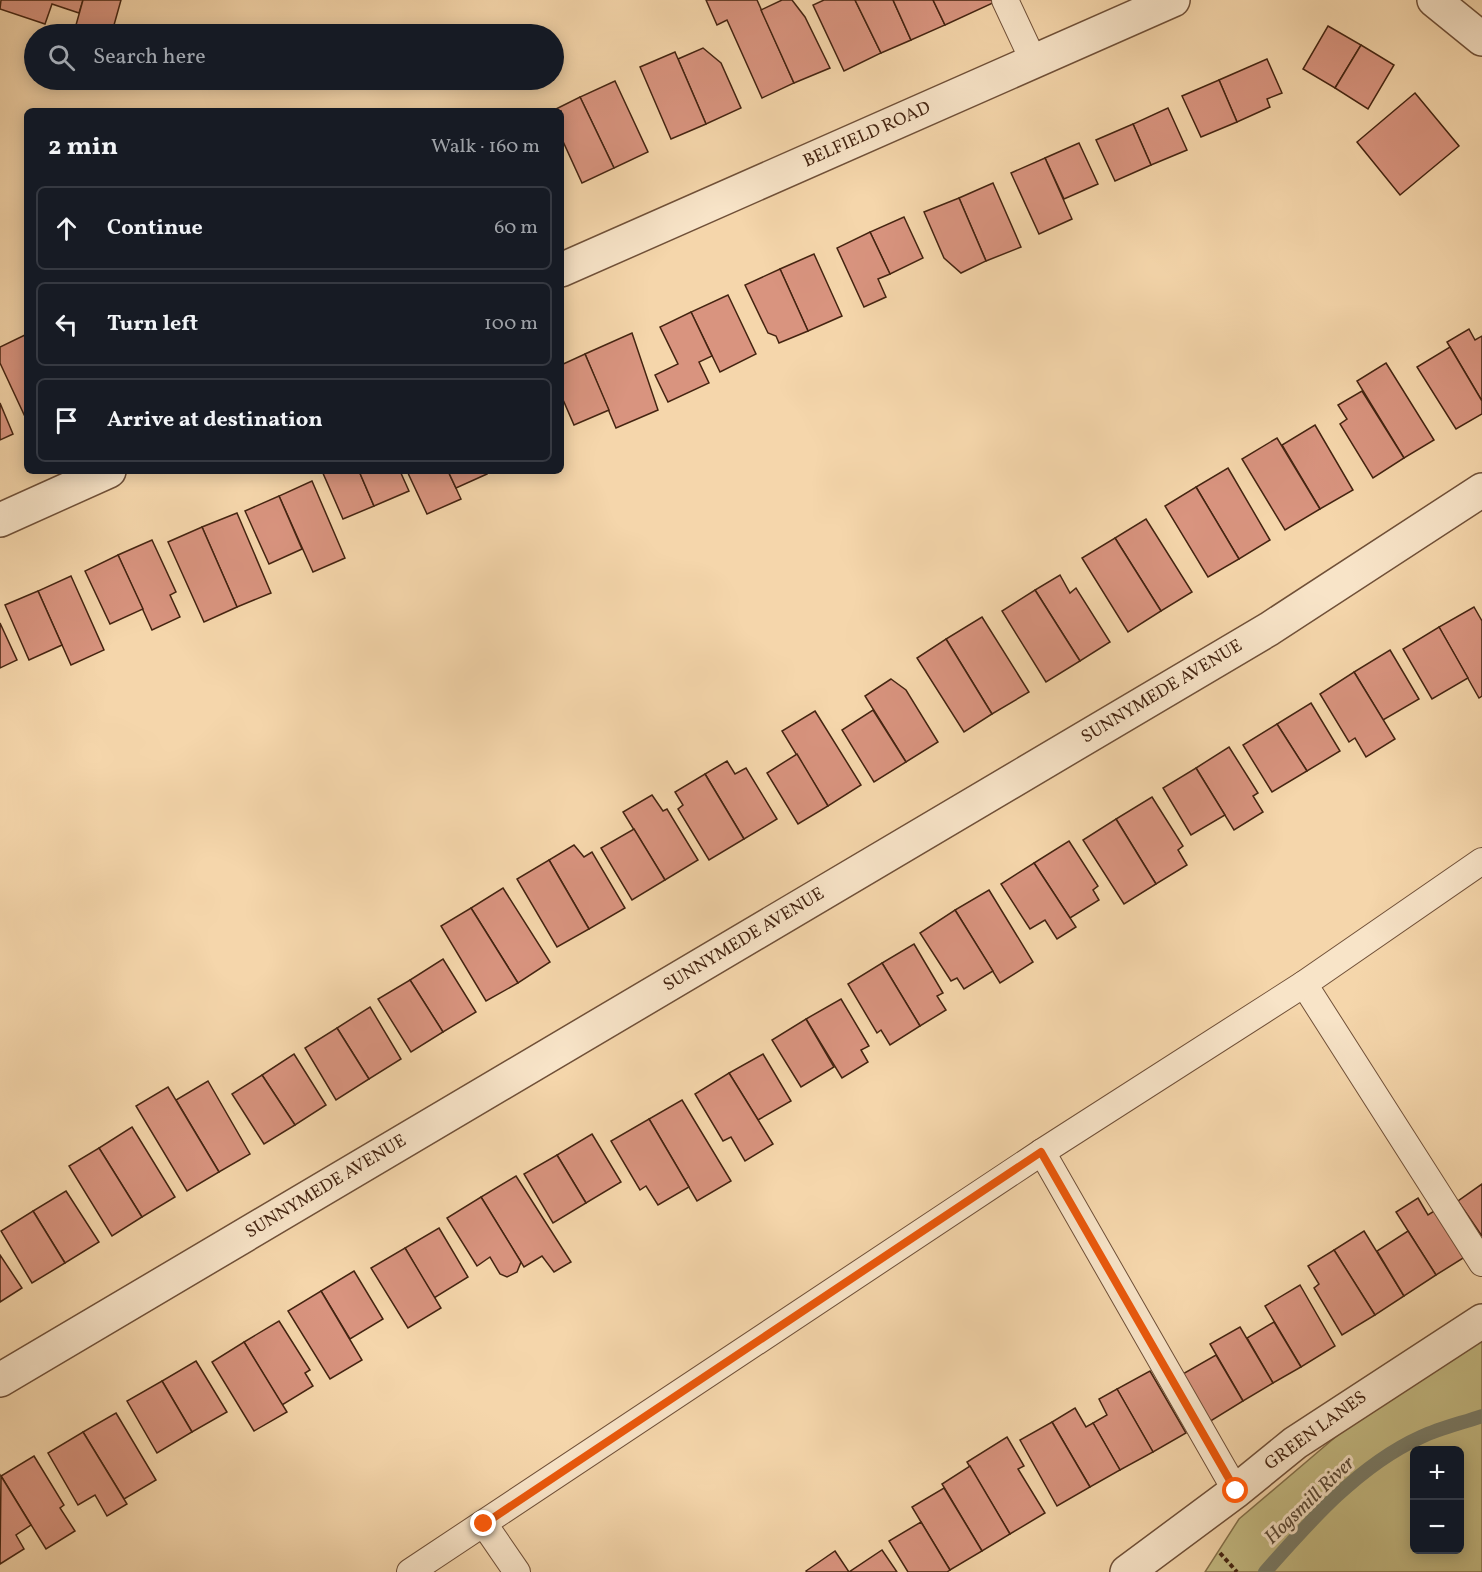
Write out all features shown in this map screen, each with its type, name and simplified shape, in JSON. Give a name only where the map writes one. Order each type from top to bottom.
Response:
[{"type":"street","name":"BELFIELD ROAD","points":[[564,269],[1173,0]]},
{"type":"street","points":[[1434,0],[1482,39]]},
{"type":"street","points":[[0,520],[102,474]]},
{"type":"street","name":"SUNNYMEDE AVENUE","points":[[0,1380],[1269,629],[1482,490]]},
{"type":"street","name":"GREEN LANES","points":[[1127,1572],[1236,1491],[1295,1443],[1354,1402],[1482,1321]]},
{"type":"lane","points":[[1005,0],[1034,62]]},
{"type":"lane","points":[[410,1572],[1041,1152],[1304,984],[1482,861]]},
{"type":"lane","points":[[1304,984],[1482,1263]]},
{"type":"lane","points":[[1041,1152],[1236,1491]]},
{"type":"lane","points":[[484,1524],[517,1572]]},
{"type":"path","points":[[1230,1566],[1237,1572]]},
{"type":"shaded area","points":[[1482,1339],[1482,1572],[1205,1572],[1239,1519],[1339,1434]]},
{"type":"building","points":[[1,0],[83,0],[79,13],[52,4],[45,24],[0,9]]},
{"type":"building","points":[[83,0],[121,0],[114,24],[76,24]]},
{"type":"building","points":[[706,0],[757,0],[794,83],[762,98],[727,20],[717,25]]},
{"type":"building","points":[[782,0],[792,0],[805,17],[830,68],[794,83],[761,10]]},
{"type":"building","points":[[824,0],[855,0],[881,53],[844,71],[813,5]]},
{"type":"building","points":[[855,0],[893,0],[911,40],[881,53]]},
{"type":"building","points":[[893,0],[933,0],[945,25],[911,40]]},
{"type":"building","points":[[933,0],[994,0],[995,2],[945,25]]},
{"type":"building","points":[[1328,26],[1361,45],[1335,88],[1303,69]]},
{"type":"building","points":[[1361,45],[1394,65],[1368,109],[1335,88]]},
{"type":"building","points":[[703,48],[721,63],[741,108],[706,124],[678,59]]},
{"type":"building","points":[[675,52],[706,124],[671,139],[640,67]]},
{"type":"building","points":[[1267,59],[1282,93],[1267,99],[1270,107],[1237,122],[1219,80]]},
{"type":"building","points":[[1219,80],[1237,122],[1201,137],[1182,96]]},
{"type":"building","points":[[615,81],[648,152],[614,168],[580,97]]},
{"type":"building","points":[[1415,93],[1459,146],[1400,195],[1357,142]]},
{"type":"building","points":[[580,97],[614,168],[582,183],[564,144],[564,108],[558,108]]},
{"type":"building","points":[[1168,108],[1187,150],[1151,165],[1133,124]]},
{"type":"building","points":[[1133,124],[1151,165],[1115,181],[1096,140]]},
{"type":"building","points":[[1079,143],[1098,184],[1064,199],[1045,158]]},
{"type":"building","points":[[1045,158],[1072,219],[1039,234],[1011,173]]},
{"type":"building","points":[[993,183],[1021,247],[986,261],[959,198]]},
{"type":"building","points":[[959,198],[986,261],[961,273],[944,258],[924,212]]},
{"type":"building","points":[[904,217],[923,258],[890,274],[870,232]]},
{"type":"building","points":[[870,232],[890,274],[878,279],[886,297],[864,307],[837,248]]},
{"type":"building","points":[[814,254],[842,316],[808,331],[780,269]]},
{"type":"building","points":[[780,269],[808,331],[779,343],[776,336],[768,333],[745,285]]},
{"type":"building","points":[[728,295],[756,354],[720,372],[691,312]]},
{"type":"building","points":[[691,312],[712,356],[699,362],[709,383],[668,402],[655,375],[678,364],[660,327]]},
{"type":"building","points":[[1469,329],[1475,340],[1482,336],[1482,401],[1447,342]]},
{"type":"building","points":[[632,333],[658,410],[616,428],[585,354]]},
{"type":"building","points":[[24,335],[24,415],[0,363],[0,347]]},
{"type":"building","points":[[1450,347],[1482,401],[1482,414],[1456,429],[1417,367]]},
{"type":"building","points":[[585,354],[609,410],[574,425],[564,402],[564,364]]},
{"type":"building","points":[[1386,363],[1434,440],[1404,458],[1357,381]]},
{"type":"building","points":[[1362,391],[1404,458],[1373,478],[1340,424],[1347,419],[1338,405]]},
{"type":"building","points":[[0,403],[13,434],[0,440]]},
{"type":"building","points":[[1315,425],[1353,490],[1320,509],[1282,445]]},
{"type":"building","points":[[1277,438],[1320,509],[1285,530],[1242,459]]},
{"type":"building","points":[[1228,468],[1270,540],[1239,559],[1196,487]]},
{"type":"building","points":[[323,474],[360,474],[374,506],[343,519]]},
{"type":"building","points":[[360,474],[401,474],[409,491],[374,506]]},
{"type":"building","points":[[408,474],[449,474],[461,499],[427,514]]},
{"type":"building","points":[[449,474],[487,474],[456,488]]},
{"type":"building","points":[[312,481],[345,558],[313,572],[279,496]]},
{"type":"building","points":[[1196,487],[1239,559],[1208,577],[1165,506]]},
{"type":"building","points":[[279,496],[302,549],[269,564],[245,511]]},
{"type":"building","points":[[237,513],[271,593],[237,607],[202,527]]},
{"type":"building","points":[[1146,519],[1192,592],[1161,611],[1115,538]]},
{"type":"building","points":[[202,527],[237,607],[204,622],[168,542]]},
{"type":"building","points":[[1115,538],[1161,611],[1128,632],[1082,558]]},
{"type":"building","points":[[152,540],[176,592],[170,595],[180,617],[152,630],[118,555]]},
{"type":"building","points":[[118,555],[143,609],[110,624],[85,571]]},
{"type":"building","points":[[1060,575],[1070,593],[1076,588],[1110,642],[1080,661],[1035,590]]},
{"type":"building","points":[[71,576],[104,650],[71,665],[38,591]]},
{"type":"building","points":[[1035,590],[1080,661],[1046,682],[1002,611]]},
{"type":"building","points":[[38,591],[62,645],[29,660],[5,605]]},
{"type":"building","points":[[1474,607],[1482,621],[1482,696],[1479,698],[1439,627]]},
{"type":"building","points":[[982,617],[1029,692],[992,714],[946,639]]},
{"type":"building","points":[[0,623],[17,660],[0,668]]},
{"type":"building","points":[[1439,627],[1468,678],[1432,699],[1403,649]]},
{"type":"building","points":[[946,639],[992,714],[964,732],[917,658]]},
{"type":"building","points":[[1390,650],[1419,699],[1383,720],[1354,672]]},
{"type":"building","points":[[1354,672],[1395,739],[1366,757],[1355,738],[1349,742],[1320,694]]},
{"type":"building","points":[[891,679],[906,690],[938,742],[906,762],[865,696]]},
{"type":"building","points":[[1311,703],[1340,751],[1307,771],[1277,724]]},
{"type":"building","points":[[873,710],[906,762],[874,782],[842,730]]},
{"type":"building","points":[[815,711],[861,785],[828,806],[782,731]]},
{"type":"building","points":[[1277,724],[1307,771],[1272,792],[1243,745]]},
{"type":"building","points":[[1229,747],[1258,793],[1253,796],[1263,812],[1234,830],[1196,768]]},
{"type":"building","points":[[797,754],[828,806],[798,824],[767,773]]},
{"type":"building","points":[[727,761],[735,774],[746,768],[777,819],[744,839],[705,774]]},
{"type":"building","points":[[1196,768],[1225,815],[1191,835],[1163,788]]},
{"type":"building","points":[[705,774],[744,839],[709,860],[678,809],[683,805],[675,792]]},
{"type":"building","points":[[652,795],[663,811],[667,809],[698,860],[665,880],[623,812]]},
{"type":"building","points":[[1152,797],[1183,846],[1178,850],[1187,865],[1156,884],[1116,819]]},
{"type":"building","points":[[1116,819],[1156,884],[1124,904],[1083,840]]},
{"type":"building","points":[[634,829],[665,880],[632,900],[601,848]]},
{"type":"building","points":[[1069,841],[1098,886],[1093,890],[1099,900],[1070,918],[1034,863]]},
{"type":"building","points":[[574,845],[584,857],[592,852],[625,908],[589,929],[549,860]]},
{"type":"building","points":[[549,860],[589,929],[557,947],[517,879]]},
{"type":"building","points":[[1034,863],[1076,927],[1057,939],[1045,920],[1030,929],[1001,884]]},
{"type":"building","points":[[503,888],[550,962],[518,983],[471,908]]},
{"type":"building","points":[[989,890],[1033,962],[1000,983],[955,910]]},
{"type":"building","points":[[471,908],[518,983],[486,1001],[441,926]]},
{"type":"building","points":[[955,910],[993,971],[964,989],[957,978],[951,981],[920,933]]},
{"type":"building","points":[[914,944],[943,993],[937,996],[946,1010],[920,1026],[882,963]]},
{"type":"building","points":[[443,959],[476,1012],[443,1032],[410,980]]},
{"type":"building","points":[[882,963],[920,1026],[890,1045],[881,1030],[877,1033],[848,984]]},
{"type":"building","points":[[410,980],[443,1032],[411,1052],[378,999]]},
{"type":"building","points":[[841,999],[869,1046],[861,1050],[868,1062],[842,1078],[806,1019]]},
{"type":"building","points":[[370,1007],[401,1059],[369,1079],[337,1028]]},
{"type":"building","points":[[806,1019],[834,1067],[801,1087],[772,1040]]},
{"type":"building","points":[[337,1028],[369,1079],[336,1100],[305,1048]]},
{"type":"building","points":[[294,1054],[326,1105],[295,1125],[262,1075]]},
{"type":"building","points":[[763,1054],[791,1101],[758,1120],[729,1073]]},
{"type":"building","points":[[729,1073],[773,1144],[745,1161],[731,1137],[723,1141],[695,1094]]},
{"type":"building","points":[[262,1075],[295,1125],[264,1144],[232,1094]]},
{"type":"building","points":[[208,1081],[250,1154],[219,1172],[176,1100]]},
{"type":"building","points":[[168,1087],[219,1172],[187,1191],[136,1106]]},
{"type":"building","points":[[682,1100],[731,1181],[697,1201],[649,1119]]},
{"type":"building","points":[[649,1119],[689,1187],[658,1205],[646,1186],[640,1190],[611,1141]]},
{"type":"building","points":[[132,1127],[175,1197],[142,1217],[99,1148]]},
{"type":"building","points":[[592,1134],[621,1182],[586,1203],[557,1155]]},
{"type":"building","points":[[99,1148],[142,1217],[112,1236],[69,1166]]},
{"type":"building","points":[[557,1155],[586,1203],[553,1223],[524,1174]]},
{"type":"building","points":[[516,1176],[571,1262],[554,1272],[542,1256],[524,1267],[481,1197]]},
{"type":"building","points":[[1482,1184],[1482,1236],[1458,1201]]},
{"type":"building","points":[[66,1191],[99,1242],[65,1263],[33,1211]]},
{"type":"building","points":[[481,1197],[521,1262],[517,1272],[507,1277],[500,1274],[490,1257],[477,1266],[447,1218]]},
{"type":"building","points":[[1418,1198],[1428,1215],[1439,1208],[1468,1255],[1436,1275],[1396,1212]]},
{"type":"building","points":[[33,1211],[65,1263],[32,1283],[1,1231]]},
{"type":"building","points":[[439,1228],[468,1277],[434,1298],[405,1248]]},
{"type":"building","points":[[1364,1231],[1404,1296],[1375,1315],[1334,1250]]},
{"type":"building","points":[[1408,1231],[1436,1275],[1404,1296],[1377,1251]]},
{"type":"building","points":[[405,1248],[441,1308],[408,1328],[371,1268]]},
{"type":"building","points":[[1334,1250],[1375,1315],[1342,1335],[1314,1288],[1319,1284],[1308,1266]]},
{"type":"building","points":[[0,1255],[22,1288],[0,1302]]},
{"type":"building","points":[[354,1271],[383,1319],[350,1339],[321,1291]]},
{"type":"building","points":[[1300,1285],[1335,1346],[1301,1367],[1265,1306]]},
{"type":"building","points":[[321,1291],[362,1360],[330,1379],[288,1311]]},
{"type":"building","points":[[279,1321],[310,1370],[305,1373],[313,1386],[282,1405],[244,1342]]},
{"type":"building","points":[[1274,1322],[1301,1367],[1273,1383],[1247,1338]]},
{"type":"building","points":[[1240,1327],[1273,1383],[1243,1401],[1210,1344]]},
{"type":"building","points":[[244,1342],[287,1412],[254,1431],[212,1362]]},
{"type":"building","points":[[1216,1355],[1243,1401],[1209,1422],[1181,1375]]},
{"type":"building","points":[[196,1361],[227,1412],[192,1432],[162,1381]]},
{"type":"building","points":[[1150,1371],[1186,1433],[1153,1452],[1117,1389]]},
{"type":"building","points":[[162,1381],[192,1432],[157,1453],[127,1401]]},
{"type":"building","points":[[1117,1389],[1153,1452],[1120,1470],[1093,1423],[1107,1415],[1099,1399]]},
{"type":"building","points":[[1075,1408],[1086,1427],[1093,1423],[1120,1470],[1090,1487],[1052,1422]]},
{"type":"building","points":[[116,1413],[156,1480],[124,1499],[83,1432]]},
{"type":"building","points":[[1052,1422],[1090,1487],[1057,1506],[1020,1440]]},
{"type":"building","points":[[83,1432],[127,1504],[107,1516],[95,1495],[78,1505],[48,1453]]},
{"type":"building","points":[[1007,1437],[1024,1466],[1018,1469],[1045,1513],[1010,1534],[967,1462]]},
{"type":"building","points":[[34,1456],[64,1505],[60,1508],[75,1531],[46,1549],[1,1476]]},
{"type":"building","points":[[970,1466],[1010,1534],[982,1551],[942,1484]]},
{"type":"building","points":[[1,1476],[31,1525],[16,1535],[24,1549],[0,1564]]},
{"type":"building","points":[[944,1488],[982,1551],[950,1570],[912,1507]]},
{"type":"building","points":[[921,1522],[950,1570],[947,1572],[908,1572],[889,1541]]},
{"type":"building","points":[[882,1550],[897,1572],[849,1572]]},
{"type":"building","points":[[835,1551],[849,1572],[806,1571]]},
{"type":"waterway","name":"Hogsmill River","points":[[1265,1572],[1336,1496],[1377,1463],[1421,1437],[1482,1416]]},
{"type":"route","points":[[484,1524],[1041,1152],[1236,1491]]}]
